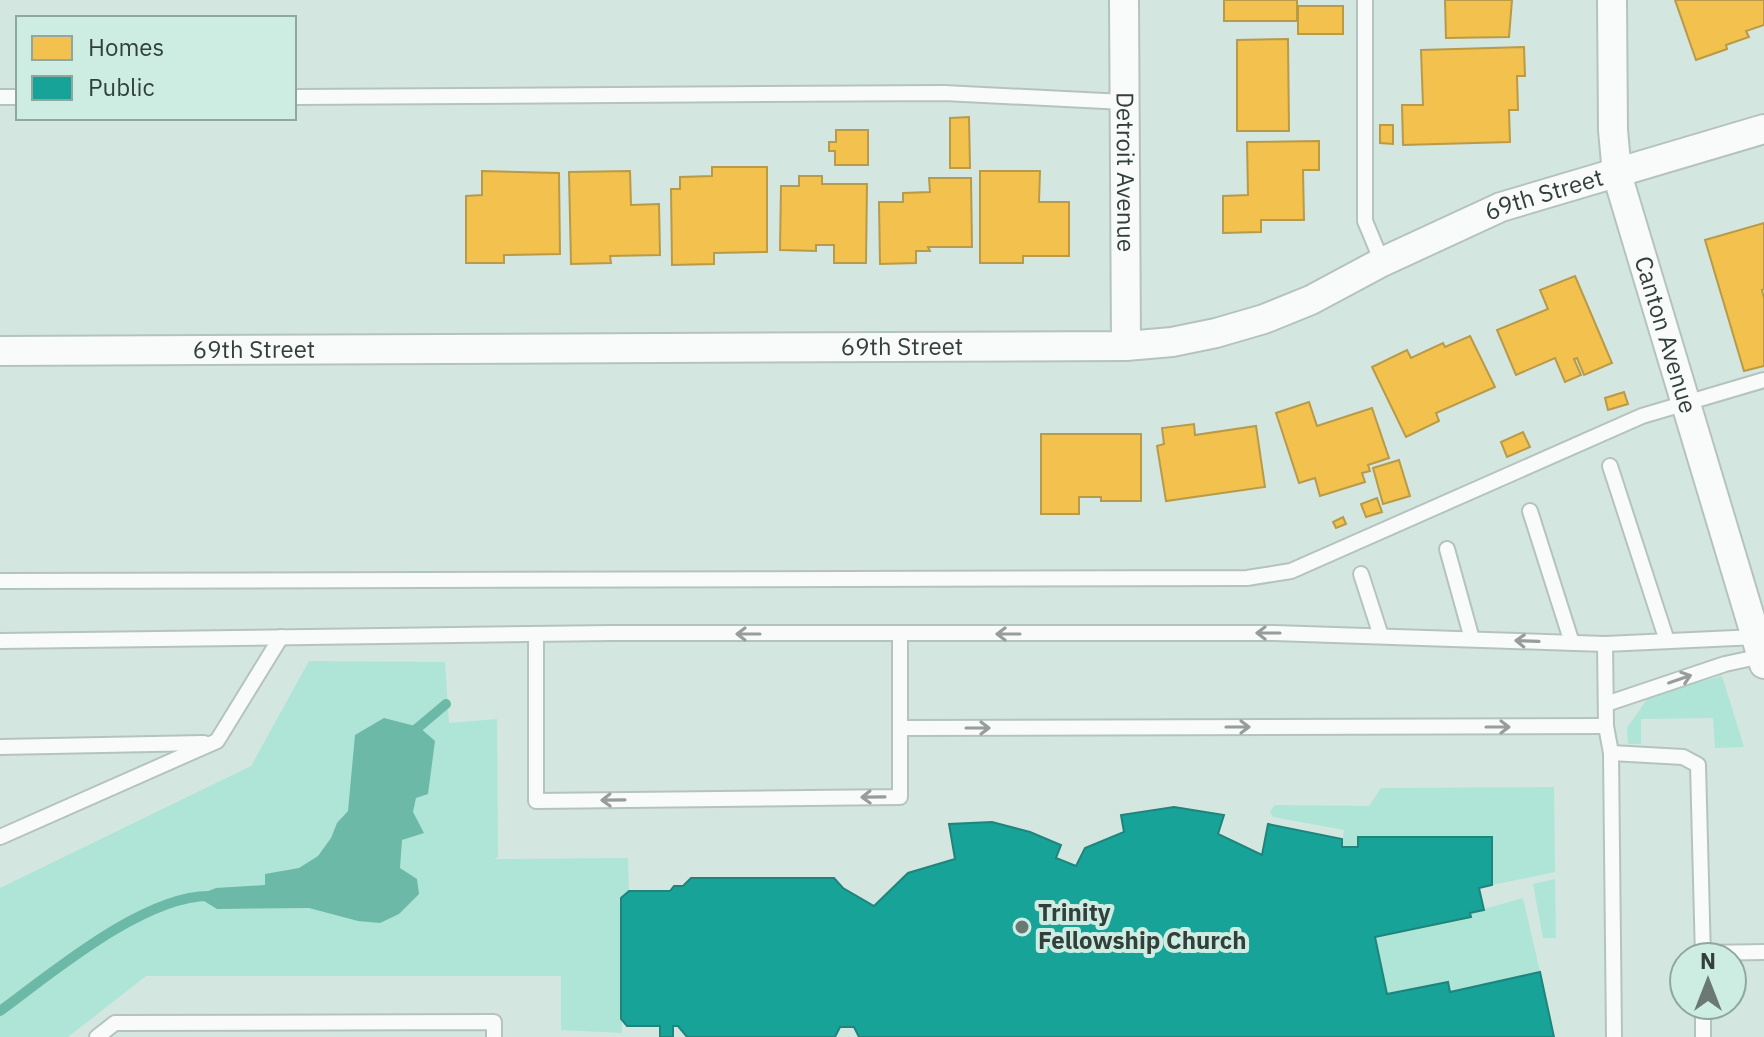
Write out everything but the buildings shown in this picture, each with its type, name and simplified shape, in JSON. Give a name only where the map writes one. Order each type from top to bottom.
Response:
[{"type":"street","name":"Detroit Avenue","points":[[1124,0],[1126,346]]},
{"type":"street","name":"Canton Avenue","points":[[1612,0],[1613,130],[1617,174],[1762,648]]},
{"type":"street","name":"69th Street","points":[[0,351],[1126,346],[1172,342],[1264,319],[1311,300],[1382,262],[1501,207],[1764,129]]},
{"type":"lane","points":[[1365,0],[1365,221],[1382,262]]},
{"type":"lane","points":[[296,97],[944,93],[1124,102]]},
{"type":"lane","points":[[0,581],[1247,578],[1291,571],[1642,416],[1764,380]]},
{"type":"lane","points":[[1610,466],[1667,641]]},
{"type":"lane","points":[[1530,511],[1572,643]]},
{"type":"lane","points":[[1447,549],[1472,639]]},
{"type":"lane","points":[[1361,574],[1381,636]]},
{"type":"lane","points":[[0,641],[536,635],[1274,633],[1605,644],[1667,641],[1762,648]]},
{"type":"lane","points":[[536,635],[536,801],[900,797],[900,634]]},
{"type":"lane","points":[[0,837],[217,741],[281,637]]},
{"type":"lane","points":[[1605,644],[1606,726],[1611,753],[1614,1037]]},
{"type":"lane","points":[[1606,704],[1725,664],[1762,648]]},
{"type":"lane","points":[[900,728],[1606,726]]},
{"type":"lane","points":[[0,747],[212,743]]},
{"type":"lane","points":[[1611,753],[1683,757],[1698,765],[1703,941]]},
{"type":"lane","points":[[97,1037],[115,1023],[479,1022],[494,1022],[494,1037]]},
{"type":"shaded area","points":[[309,661],[445,662],[449,723],[497,719],[498,857],[494,859],[628,858],[629,891],[621,899],[622,1033],[561,1030],[561,976],[146,976],[68,1037],[0,1037],[0,888],[251,766]]},
{"type":"shaded area","points":[[1722,676],[1744,747],[1715,748],[1713,718],[1641,719],[1641,744],[1628,744],[1627,728],[1650,695]]},
{"type":"shaded area","points":[[384,718],[419,727],[435,741],[428,794],[416,798],[413,812],[424,833],[402,840],[400,868],[417,879],[419,894],[399,914],[380,923],[358,921],[309,908],[217,909],[196,896],[216,888],[265,885],[265,874],[299,868],[318,856],[337,823],[348,811],[355,735]]},
{"type":"shaded area","points":[[1554,787],[1555,872],[1492,885],[1358,847],[1342,847],[1344,830],[1273,817],[1270,812],[1275,805],[1369,806],[1381,788]]},
{"type":"shaded area","points":[[1555,879],[1556,938],[1543,938],[1533,884]]},
{"type":"shaded area","points":[[1523,898],[1540,972],[1450,992],[1447,982],[1387,994],[1375,937],[1471,917],[1470,913]]},
{"type":"waterway","points":[[408,736],[446,704]]},
{"type":"waterway","points":[[0,1011],[72,958],[128,922],[184,899],[210,896]]},
{"type":"place","name":"Trinity Fellowship Church","points":[[1022,927]]}]
